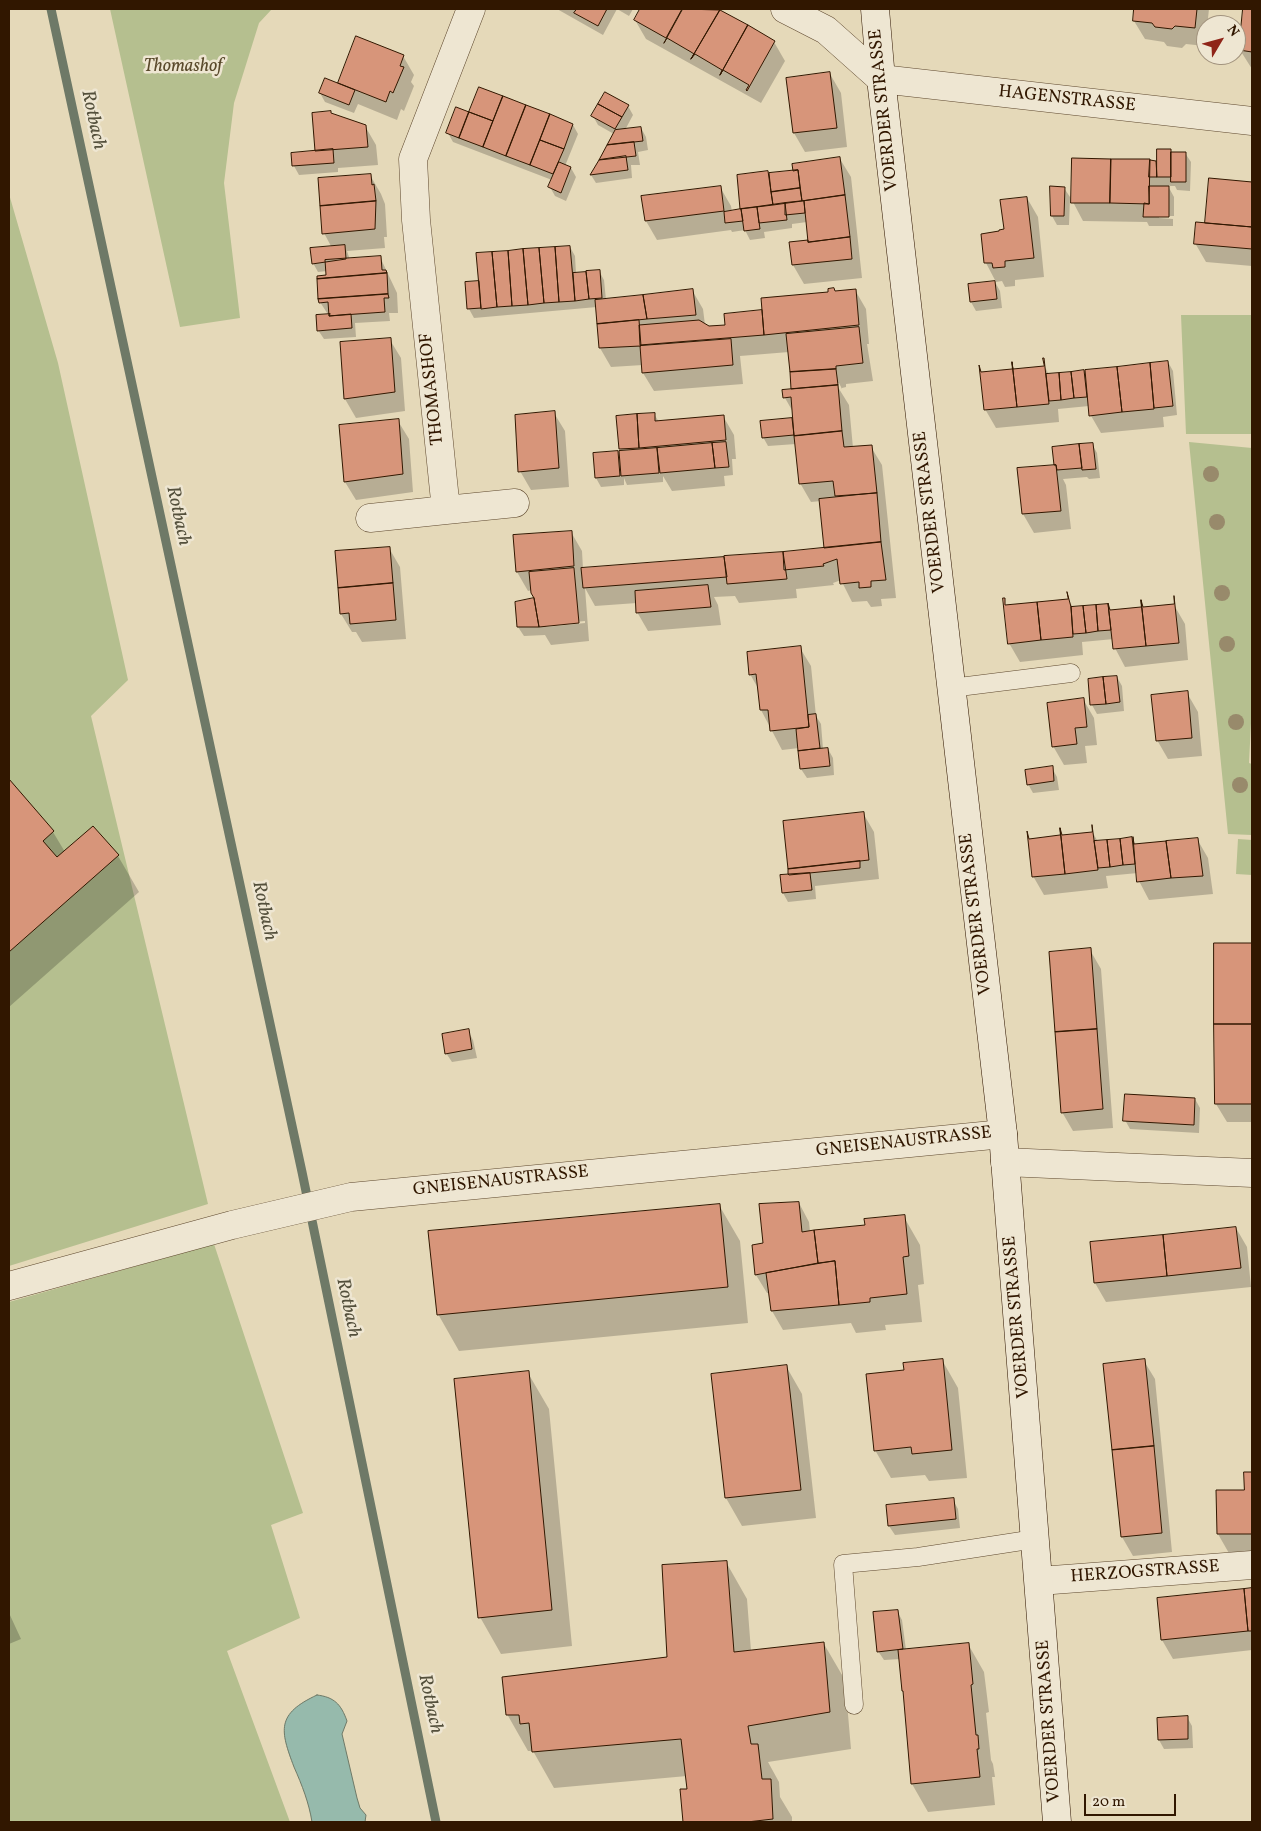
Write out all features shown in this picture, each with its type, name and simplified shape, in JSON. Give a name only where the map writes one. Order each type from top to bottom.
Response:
[{"type":"street","name":"THOMASHOF","points":[[446,510],[416,220],[413,159],[471,9]]},
{"type":"street","points":[[786,9],[826,30],[881,79]]},
{"type":"street","name":"VOERDER STRASSE","points":[[875,9],[881,79],[1003,1134],[1058,1822]]},
{"type":"street","name":"HAGENSTRASSE","points":[[881,79],[1252,121]]},
{"type":"street","points":[[370,518],[515,503]]},
{"type":"street","name":"GNEISENAUSTRASSE","points":[[9,1286],[341,1198],[1003,1134]]},
{"type":"street","name":"GNEISENAUSTRASSE","points":[[1005,1162],[1252,1173]]},
{"type":"street","name":"HERZOGSTRASSE","points":[[1039,1581],[1252,1565]]},
{"type":"lane","points":[[951,688],[1071,673]]},
{"type":"lane","points":[[854,1706],[843,1564],[918,1557],[1035,1539]]},
{"type":"green space","name":"Thomashof","points":[[110,9],[272,9],[259,23],[234,103],[224,183],[240,318],[180,327]]},
{"type":"green space","points":[[9,194],[58,363],[128,680],[91,716],[208,1204],[9,1266]]},
{"type":"green space","points":[[1181,315],[1252,315],[1252,434],[1186,434]]},
{"type":"green space","points":[[1189,442],[1252,448],[1252,703],[1249,763],[1252,764],[1252,835],[1228,834]]},
{"type":"green space","points":[[1238,839],[1252,840],[1252,875],[1236,874]]},
{"type":"green space","points":[[214,1244],[303,1513],[271,1525],[300,1618],[227,1651],[290,1822],[9,1822],[9,1302]]},
{"type":"shaded area","points":[[317,1695],[336,1702],[347,1721],[342,1734],[357,1798],[360,1808],[366,1815],[365,1822],[312,1822],[307,1801],[289,1754],[284,1733],[288,1716],[294,1709]]},
{"type":"building","points":[[577,9],[607,9],[598,26],[574,13]]},
{"type":"building","points":[[640,9],[682,9],[666,38],[634,20]]},
{"type":"building","points":[[683,9],[720,10],[694,54],[667,38],[664,43]]},
{"type":"building","points":[[1134,9],[1197,9],[1195,28],[1175,26],[1172,29],[1155,27],[1152,23],[1133,21]]},
{"type":"building","points":[[1243,9],[1252,9],[1252,52],[1246,51],[1246,15],[1242,15]]},
{"type":"building","points":[[720,10],[748,25],[720,75],[722,70],[695,54],[691,59]]},
{"type":"building","points":[[748,25],[775,41],[747,91],[749,85],[723,70],[720,75]]},
{"type":"building","points":[[356,36],[404,55],[400,66],[404,67],[393,93],[390,91],[386,102],[338,83]]},
{"type":"building","points":[[830,72],[837,128],[793,133],[786,78]]},
{"type":"building","points":[[325,78],[355,90],[349,105],[319,93]]},
{"type":"building","points":[[479,87],[503,96],[493,121],[469,112]]},
{"type":"building","points":[[605,92],[629,105],[622,117],[598,104]]},
{"type":"building","points":[[503,96],[526,105],[506,156],[483,147]]},
{"type":"building","points":[[598,104],[622,117],[615,129],[591,116]]},
{"type":"building","points":[[526,105],[550,114],[530,165],[506,156]]},
{"type":"building","points":[[456,107],[469,112],[459,138],[446,133]]},
{"type":"building","points":[[331,111],[331,113],[366,125],[368,147],[315,151],[312,113]]},
{"type":"building","points":[[469,112],[493,121],[483,147],[459,138]]},
{"type":"building","points":[[550,114],[573,124],[564,149],[540,140]]},
{"type":"building","points":[[641,127],[643,141],[607,145],[615,130]]},
{"type":"building","points":[[540,140],[564,149],[553,174],[530,165]]},
{"type":"building","points":[[634,142],[636,156],[599,160],[607,145]]},
{"type":"building","points":[[333,149],[334,163],[292,166],[291,153]]},
{"type":"building","points":[[1157,149],[1171,149],[1171,177],[1157,177]]},
{"type":"building","points":[[1171,152],[1186,152],[1186,182],[1171,182]]},
{"type":"building","points":[[626,156],[628,170],[590,175],[599,160]]},
{"type":"building","points":[[840,157],[845,195],[802,201],[798,170],[793,171],[792,164]]},
{"type":"building","points":[[1072,158],[1111,159],[1110,203],[1071,203]]},
{"type":"building","points":[[1111,159],[1150,159],[1149,204],[1110,203]]},
{"type":"building","points":[[1150,160],[1156,161],[1157,177],[1149,177]]},
{"type":"building","points":[[559,162],[571,167],[561,193],[548,187]]},
{"type":"building","points":[[798,170],[800,188],[771,192],[769,173]]},
{"type":"building","points":[[768,171],[773,205],[740,209],[737,175]]},
{"type":"building","points":[[371,174],[376,201],[320,206],[318,178]]},
{"type":"building","points":[[1209,178],[1252,182],[1252,227],[1205,223]]},
{"type":"building","points":[[721,186],[724,211],[645,221],[641,196]]},
{"type":"building","points":[[1050,186],[1065,187],[1064,216],[1051,216]]},
{"type":"building","points":[[1149,186],[1169,186],[1169,217],[1143,217],[1144,203],[1149,204]]},
{"type":"building","points":[[800,188],[802,201],[773,205],[771,192]]},
{"type":"building","points":[[845,195],[850,237],[808,242],[804,201]]},
{"type":"building","points":[[1027,197],[1034,258],[1005,261],[1005,267],[993,268],[992,263],[984,263],[981,234],[1004,229],[1000,200]]},
{"type":"building","points":[[376,201],[375,229],[322,234],[320,206]]},
{"type":"building","points":[[804,201],[805,213],[785,215],[785,203]]},
{"type":"building","points":[[785,203],[787,220],[759,223],[757,207]]},
{"type":"building","points":[[757,207],[760,229],[744,231],[741,209]]},
{"type":"building","points":[[741,209],[743,221],[725,223],[724,212]]},
{"type":"building","points":[[1196,222],[1252,227],[1252,249],[1194,244]]},
{"type":"building","points":[[850,237],[852,259],[792,265],[789,242],[808,240],[808,242]]},
{"type":"building","points":[[345,245],[346,259],[312,264],[310,248]]},
{"type":"building","points":[[570,246],[575,301],[559,302],[555,247]]},
{"type":"building","points":[[555,247],[559,302],[544,303],[539,248]]},
{"type":"building","points":[[539,248],[544,303],[528,305],[523,249]]},
{"type":"building","points":[[523,249],[528,305],[512,306],[508,251]]},
{"type":"building","points":[[508,251],[512,306],[497,307],[492,252]]},
{"type":"building","points":[[492,252],[497,307],[481,309],[476,253]]},
{"type":"building","points":[[381,256],[382,270],[386,270],[387,273],[317,279],[317,276],[326,275],[325,260]]},
{"type":"building","points":[[600,270],[602,298],[589,299],[586,271]]},
{"type":"building","points":[[586,272],[589,299],[575,301],[573,273]]},
{"type":"building","points":[[387,273],[388,294],[318,299],[317,279]]},
{"type":"building","points":[[479,281],[481,308],[467,309],[465,282]]},
{"type":"building","points":[[995,281],[997,299],[970,302],[968,284]]},
{"type":"building","points":[[834,288],[835,291],[856,289],[859,325],[764,335],[761,298],[828,292],[828,289]]},
{"type":"building","points":[[693,289],[696,315],[647,319],[643,295]]},
{"type":"building","points":[[388,294],[389,298],[384,298],[385,312],[329,316],[328,302],[319,303],[318,299]]},
{"type":"building","points":[[643,295],[647,319],[597,324],[595,300]]},
{"type":"building","points":[[762,310],[764,335],[640,345],[639,325],[699,320],[709,326],[725,325],[724,314]]},
{"type":"building","points":[[330,314],[329,316],[351,314],[352,328],[317,331],[316,315]]},
{"type":"building","points":[[639,320],[641,346],[599,348],[597,324]]},
{"type":"building","points":[[859,327],[863,363],[836,366],[836,369],[790,372],[786,334]]},
{"type":"building","points":[[391,338],[395,392],[344,399],[340,342]]},
{"type":"building","points":[[731,339],[733,365],[642,373],[640,346]]},
{"type":"building","points":[[1043,358],[1049,404],[1017,407],[1012,362],[1013,369],[1044,366]]},
{"type":"building","points":[[1168,361],[1173,406],[1154,408],[1150,363]]},
{"type":"building","points":[[1012,362],[1017,407],[984,410],[979,365],[981,372],[1012,369]]},
{"type":"building","points":[[1150,363],[1154,409],[1122,412],[1117,367]]},
{"type":"building","points":[[1117,367],[1122,412],[1089,416],[1085,370]]},
{"type":"building","points":[[836,369],[838,385],[791,389],[790,372]]},
{"type":"building","points":[[1084,370],[1087,397],[1074,398],[1071,372]]},
{"type":"building","points":[[1071,372],[1074,398],[1061,400],[1059,373]]},
{"type":"building","points":[[1059,373],[1061,400],[1049,401],[1046,374]]},
{"type":"building","points":[[838,385],[842,431],[794,436],[791,397],[783,398],[782,390]]},
{"type":"building","points":[[555,411],[559,468],[518,472],[515,415]]},
{"type":"building","points":[[655,413],[655,421],[724,415],[726,440],[639,448],[637,414]]},
{"type":"building","points":[[637,414],[639,448],[619,449],[616,416]]},
{"type":"building","points":[[792,418],[794,435],[762,438],[760,421]]},
{"type":"building","points":[[399,419],[403,474],[344,482],[339,425]]},
{"type":"building","points":[[842,431],[844,447],[872,445],[877,493],[835,496],[833,481],[799,484],[794,436]]},
{"type":"building","points":[[726,442],[729,467],[715,468],[712,443]]},
{"type":"building","points":[[712,443],[715,468],[660,473],[657,448]]},
{"type":"building","points":[[1093,443],[1096,469],[1082,470],[1079,444]]},
{"type":"building","points":[[1079,444],[1082,468],[1057,470],[1056,465],[1054,465],[1052,447]]},
{"type":"building","points":[[657,448],[659,473],[621,476],[619,451]]},
{"type":"building","points":[[618,451],[620,476],[595,478],[593,453]]},
{"type":"building","points":[[1056,465],[1061,511],[1022,514],[1017,468]]},
{"type":"building","points":[[877,493],[881,542],[824,548],[819,499]]},
{"type":"building","points":[[572,531],[574,566],[516,572],[513,535]]},
{"type":"building","points":[[881,542],[886,580],[871,581],[871,587],[859,588],[859,582],[840,584],[837,559],[823,564],[824,566],[784,570],[783,552]]},
{"type":"building","points":[[390,547],[393,583],[338,588],[335,551]]},
{"type":"building","points":[[783,552],[787,579],[727,584],[724,556]]},
{"type":"building","points":[[724,557],[727,577],[583,588],[581,568]]},
{"type":"building","points":[[574,568],[579,623],[539,627],[534,598],[531,593],[529,572]]},
{"type":"building","points":[[393,583],[396,620],[350,624],[349,613],[340,614],[338,588]]},
{"type":"building","points":[[708,585],[711,607],[636,613],[635,591]]},
{"type":"building","points":[[1067,592],[1071,607],[1073,637],[1041,640],[1037,602],[1068,599]]},
{"type":"building","points":[[1174,596],[1179,643],[1146,646],[1141,600],[1143,607],[1174,604]]},
{"type":"building","points":[[534,598],[539,627],[517,627],[515,602]]},
{"type":"building","points":[[1003,598],[1005,598],[1005,605],[1037,602],[1041,640],[1008,644]]},
{"type":"building","points":[[1141,600],[1146,646],[1113,649],[1108,603],[1110,610],[1141,607]]},
{"type":"building","points":[[1108,604],[1111,630],[1098,631],[1096,605]]},
{"type":"building","points":[[1096,605],[1098,631],[1086,633],[1083,606]]},
{"type":"building","points":[[1083,606],[1086,633],[1073,634],[1071,607]]},
{"type":"building","points":[[801,646],[809,727],[770,731],[768,710],[760,710],[756,674],[749,675],[747,652]]},
{"type":"building","points":[[1117,676],[1120,702],[1106,704],[1103,677]]},
{"type":"building","points":[[1103,677],[1106,704],[1090,705],[1088,679]]},
{"type":"building","points":[[1188,691],[1192,738],[1156,741],[1151,695]]},
{"type":"building","points":[[1084,698],[1087,727],[1075,728],[1077,744],[1052,747],[1047,703]]},
{"type":"building","points":[[816,714],[820,748],[798,751],[796,729],[809,727],[808,715]]},
{"type":"building","points":[[828,748],[830,766],[800,769],[798,751]]},
{"type":"building","points":[[1053,766],[1054,781],[1027,785],[1025,770]]},
{"type":"building","points":[[9,779],[54,831],[43,841],[57,857],[93,826],[119,855],[9,952]]},
{"type":"building","points":[[864,812],[869,860],[788,869],[783,821]]},
{"type":"building","points":[[1092,825],[1098,870],[1065,874],[1060,828],[1062,835],[1092,832]]},
{"type":"building","points":[[1060,828],[1065,874],[1032,877],[1027,831],[1029,839],[1060,835]]},
{"type":"building","points":[[1132,837],[1135,864],[1123,865],[1120,839]]},
{"type":"building","points":[[1133,837],[1134,844],[1166,841],[1171,878],[1137,882]]},
{"type":"building","points":[[1198,838],[1203,876],[1171,878],[1166,841]]},
{"type":"building","points":[[1120,839],[1123,865],[1110,867],[1107,840]]},
{"type":"building","points":[[1107,840],[1110,867],[1098,868],[1094,841]]},
{"type":"building","points":[[860,861],[860,868],[788,874],[788,869]]},
{"type":"building","points":[[810,873],[812,890],[782,893],[780,875]]},
{"type":"building","points":[[1214,943],[1252,943],[1252,1024],[1214,1024]]},
{"type":"building","points":[[1091,948],[1097,1029],[1055,1032],[1049,952]]},
{"type":"building","points":[[1214,1024],[1252,1024],[1252,1104],[1215,1104]]},
{"type":"building","points":[[469,1029],[472,1049],[445,1054],[442,1034]]},
{"type":"building","points":[[1097,1029],[1103,1109],[1061,1113],[1055,1032]]},
{"type":"building","points":[[1125,1094],[1195,1098],[1194,1125],[1123,1121]]},
{"type":"building","points":[[799,1202],[802,1232],[814,1230],[818,1263],[755,1275],[752,1245],[763,1243],[759,1204]]},
{"type":"building","points":[[720,1204],[728,1287],[437,1315],[428,1231]]},
{"type":"building","points":[[905,1215],[909,1256],[903,1257],[907,1294],[870,1298],[870,1302],[839,1305],[835,1261],[818,1263],[814,1230],[865,1225],[864,1219]]},
{"type":"building","points":[[1236,1227],[1241,1268],[1167,1276],[1163,1235]]},
{"type":"building","points":[[1163,1235],[1167,1276],[1094,1283],[1090,1242]]},
{"type":"building","points":[[835,1261],[839,1305],[771,1311],[766,1273]]},
{"type":"building","points":[[943,1359],[952,1450],[912,1454],[911,1447],[874,1451],[866,1374],[904,1370],[903,1363]]},
{"type":"building","points":[[1145,1359],[1154,1446],[1112,1450],[1103,1364]]},
{"type":"building","points":[[787,1365],[801,1490],[725,1498],[711,1374]]},
{"type":"building","points":[[529,1371],[552,1610],[478,1618],[454,1379]]},
{"type":"building","points":[[1154,1446],[1162,1533],[1121,1537],[1112,1450]]},
{"type":"building","points":[[1244,1472],[1252,1472],[1252,1534],[1217,1534],[1216,1490],[1244,1490]]},
{"type":"building","points":[[954,1498],[956,1519],[888,1526],[886,1505]]},
{"type":"building","points":[[727,1561],[734,1652],[824,1642],[830,1712],[748,1726],[751,1744],[758,1744],[762,1779],[771,1779],[773,1819],[747,1822],[683,1822],[680,1789],[687,1789],[681,1739],[532,1752],[529,1723],[520,1724],[519,1715],[506,1715],[502,1677],[667,1657],[662,1565]]},
{"type":"building","points":[[1252,1588],[1252,1631],[1248,1631],[1244,1589]]},
{"type":"building","points":[[1244,1589],[1248,1631],[1161,1640],[1157,1598]]},
{"type":"building","points":[[898,1610],[903,1649],[877,1652],[873,1612]]},
{"type":"building","points":[[969,1643],[980,1777],[911,1784],[898,1650]]},
{"type":"building","points":[[1188,1716],[1188,1739],[1158,1740],[1157,1718]]},
{"type":"waterway","name":"Rotbach","points":[[51,9],[302,1172],[436,1822]]}]
